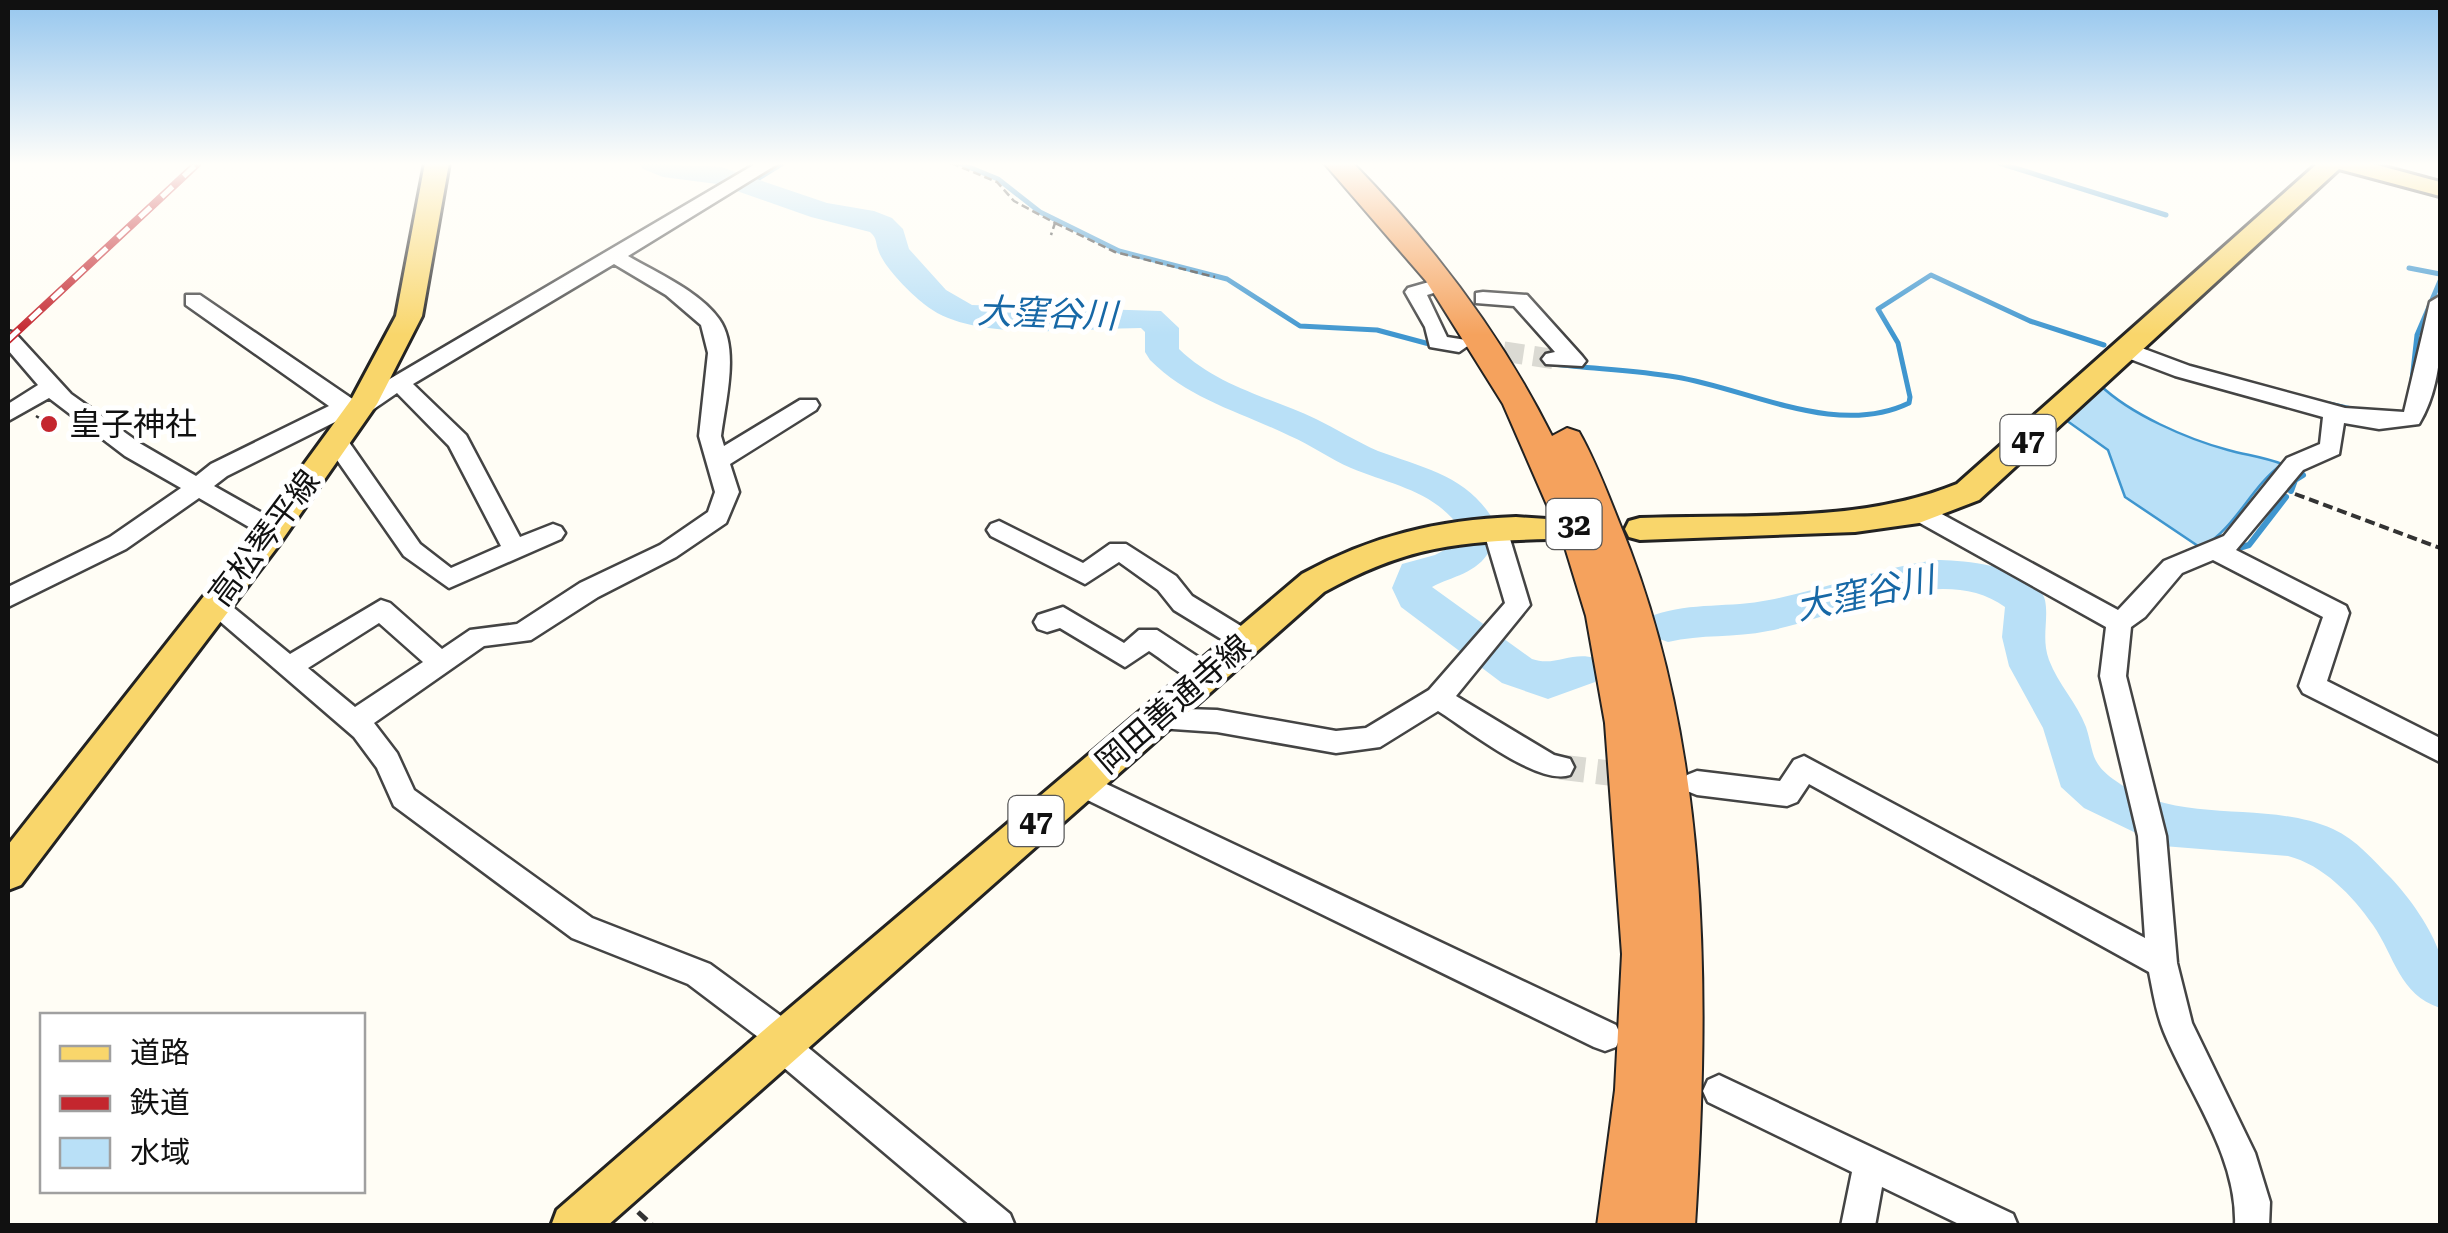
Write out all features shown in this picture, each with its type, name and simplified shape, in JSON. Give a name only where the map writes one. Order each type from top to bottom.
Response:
[{"type":"highway","name":"32","points":[[1392,221],[1463,290],[1484,339],[1535,431],[1571,516],[1620,688],[1645,952],[1641,1058],[1622,1226]]},
{"type":"highway","name":"32","points":[[1421,221],[1463,290],[1562,429],[1600,515],[1629,598],[1652,689],[1673,843],[1682,966],[1669,1226]]},
{"type":"main road","name":"高松琴平線","points":[[8,874],[336,442],[409,316],[426,221]]},
{"type":"main road","name":"47","points":[[1640,529],[1855,522],[1919,512],[1968,492],[1995,472],[2268,221]]},
{"type":"main road","name":"岡田善通寺線","points":[[573,1226],[1313,583],[1348,562],[1409,539],[1450,530],[1552,528]]},
{"type":"street","points":[[8,598],[118,544],[218,470],[400,383],[676,221]]},
{"type":"street","points":[[354,722],[479,637],[522,633],[590,590],[668,551],[718,516],[726,492],[710,436],[718,353],[711,322],[673,291],[616,257]]},
{"type":"street","points":[[1459,345],[1437,342],[1436,328],[1415,292],[1463,290],[1520,300],[1575,361],[1553,359]]},
{"type":"street","points":[[194,300],[356,406]]},
{"type":"street","points":[[2124,349],[2165,368],[2328,412],[2396,422],[2411,419],[2418,408],[2440,302]]},
{"type":"street","points":[[8,338],[63,399],[133,450],[256,521],[277,523]]},
{"type":"street","points":[[400,383],[458,441],[514,550]]},
{"type":"street","points":[[8,414],[52,386]]},
{"type":"street","points":[[717,461],[808,405]]},
{"type":"street","points":[[2252,1226],[2253,1202],[2238,1152],[2177,1026],[2162,963],[2152,836],[2113,676],[2119,622],[2136,610],[2173,567],[2232,542],[2295,464],[2332,448],[2328,412]]},
{"type":"street","points":[[336,442],[412,550],[448,579],[553,533]]},
{"type":"street","points":[[1919,512],[2119,622]]},
{"type":"street","points":[[1153,719],[1217,721],[1336,742],[1371,739],[1438,698],[1518,606],[1495,529]]},
{"type":"street","points":[[1000,530],[1086,576],[1118,550],[1166,583],[1183,603],[1245,640]]},
{"type":"street","points":[[2216,551],[2337,613],[2312,686],[2440,751]]},
{"type":"street","points":[[214,606],[354,722],[387,761],[404,798],[582,928],[699,974],[785,1038],[794,1056],[998,1226]]},
{"type":"street","points":[[288,668],[381,610],[442,662]]},
{"type":"street","points":[[1048,622],[1063,617],[1125,658],[1148,637],[1206,674]]},
{"type":"street","points":[[1438,698],[1549,766],[1560,767]]},
{"type":"street","points":[[1697,783],[1787,794],[1804,768],[2162,963]]},
{"type":"street","points":[[1080,784],[1605,1036]]},
{"type":"street","points":[[1719,1091],[2001,1226]]},
{"type":"street","points":[[1858,1226],[1870,1165]]},
{"type":"path","points":[[1051,221],[1115,252],[1215,277]]},
{"type":"path","points":[[1052,235],[1055,223]]},
{"type":"path","points":[[2274,487],[2440,548]]},
{"type":"water","points":[[2100,385],[2127,406],[2177,432],[2282,464],[2224,530],[2201,548],[2125,497],[2108,450],[2063,418]]},
{"type":"waterway","name":"大窪谷川","points":[[871,221],[892,236],[894,251],[935,297],[964,314],[991,318],[1149,318],[1162,328],[1162,352],[1192,378],[1356,455],[1441,489],[1467,508],[1475,521]]},
{"type":"waterway","points":[[1057,221],[1119,251],[1227,279],[1300,326],[1377,330],[1433,345]]},
{"type":"waterway","points":[[2409,268],[2440,274]]},
{"type":"waterway","points":[[1553,364],[1676,377],[1823,413],[1881,412],[1909,403],[1910,397],[1898,343],[1878,309],[1931,275],[2030,321],[2104,345]]},
{"type":"waterway","points":[[2412,380],[2417,335],[2440,281]]},
{"type":"waterway","points":[[2329,404],[2356,410]]},
{"type":"waterway","points":[[2291,491],[2295,480],[2303,475]]},
{"type":"waterway","points":[[2232,550],[2249,545],[2286,497]]},
{"type":"waterway","name":"大窪谷川","points":[[1471,550],[1446,567],[1416,574],[1412,588],[1415,596],[1517,671],[1548,682],[1580,670]]},
{"type":"waterway","name":"大窪谷川","points":[[1668,626],[1767,616],[1900,580],[1936,575],[1970,575],[2000,583],[2025,601],[2022,637],[2030,666],[2064,726],[2076,774],[2100,795],[2163,826],[2288,836],[2319,844],[2339,856],[2389,909],[2423,971],[2440,985]]},
{"type":"tunnel","points":[[1474,347],[1553,359]]},
{"type":"tunnel","points":[[1560,767],[1642,777]]},
{"type":"railway","points":[[8,340],[136,221]]},
{"type":"place","name":"皇子神社","points":[[49,424]]}]
